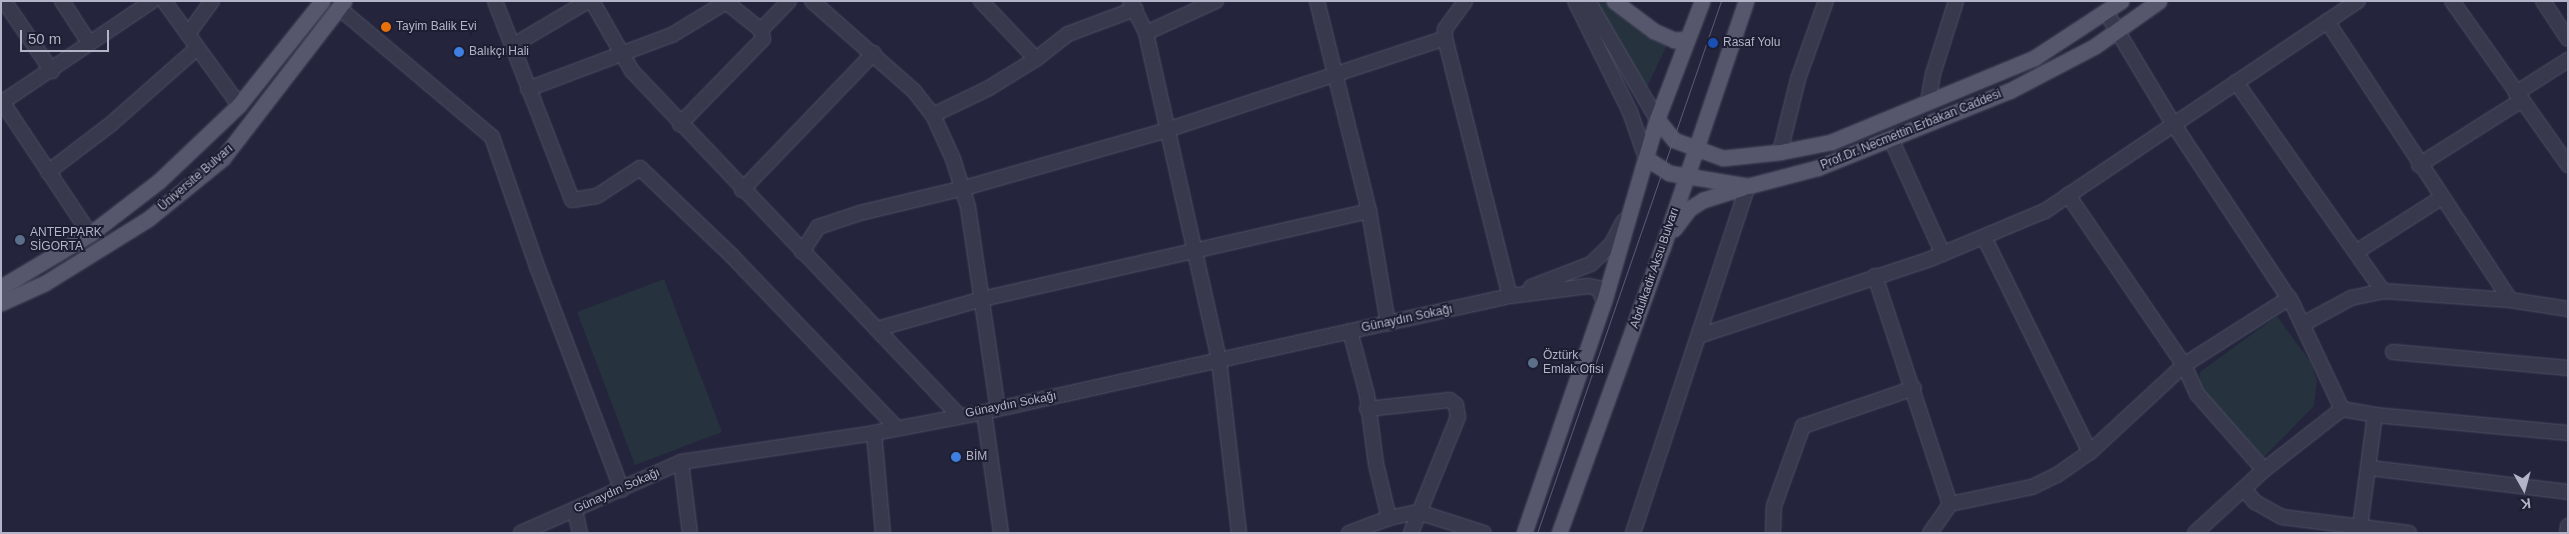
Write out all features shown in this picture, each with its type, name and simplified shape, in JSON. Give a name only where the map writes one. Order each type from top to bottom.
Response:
[{"type":"main road","name":"Üniversite Bulvarı","points":[[1,287],[90,234],[159,181],[239,105],[322,1]]},
{"type":"main road","points":[[1614,1],[1654,31],[1674,40],[1687,39]]},
{"type":"main road","points":[[1524,533],[1604,301],[1657,119],[1702,1]]},
{"type":"main road","name":"Abdulkadir Aksu Bulvarı","points":[[1559,533],[1662,249],[1746,1]]},
{"type":"main road","name":"Prof.Dr. Necmettin Erbakan Caddesi","points":[[1657,119],[1674,140],[1696,150],[1723,158],[1780,152],[1831,142],[2034,58],[2121,1]]},
{"type":"main road","name":"Prof.Dr. Necmettin Erbakan Caddesi","points":[[1646,158],[1662,170],[1686,177],[1748,186],[1817,168],[2009,91],[2095,46],[2116,29],[2159,1]]},
{"type":"main road","name":"Üniversite Bulvarı","points":[[1,304],[46,283],[148,219],[223,158],[342,4]]},
{"type":"main road","points":[[1662,249],[1689,209],[1703,200],[1748,186]]},
{"type":"street","points":[[4,1],[52,71]]},
{"type":"street","points":[[62,1],[88,41]]},
{"type":"street","points":[[90,234],[2,102],[52,71],[88,41],[152,1]]},
{"type":"street","points":[[164,1],[188,34],[196,49],[239,105]]},
{"type":"street","points":[[188,34],[212,1]]},
{"type":"street","points":[[495,1],[572,200],[597,196],[640,168],[731,255],[898,428]]},
{"type":"street","points":[[512,46],[588,1]]},
{"type":"street","points":[[592,1],[621,56],[680,124],[877,328],[958,415]]},
{"type":"street","points":[[761,30],[789,1]]},
{"type":"street","points":[[812,1],[874,53],[914,91],[933,115],[964,188],[982,298],[1001,533]]},
{"type":"street","points":[[981,1],[1036,59]]},
{"type":"street","points":[[1146,33],[1216,1]]},
{"type":"street","points":[[1317,1],[1369,211],[1388,323]]},
{"type":"street","points":[[1466,1],[1445,29],[1445,38],[1510,296]]},
{"type":"street","points":[[1575,1],[1630,112],[1646,158]]},
{"type":"street","points":[[1588,1],[1657,119]]},
{"type":"street","points":[[1780,152],[1798,79],[1826,1]]},
{"type":"street","points":[[1928,102],[1933,74],[1956,1]]},
{"type":"street","points":[[1699,336],[1943,254],[2045,212],[2358,1]]},
{"type":"street","points":[[2452,1],[2568,165]]},
{"type":"street","points":[[2543,1],[2568,39]]},
{"type":"street","points":[[528,89],[621,56],[672,35],[726,2],[761,30],[763,39],[680,124]]},
{"type":"street","points":[[342,4],[492,137],[538,270],[622,490]]},
{"type":"street","points":[[933,115],[1036,59],[1068,34],[1133,5],[1146,33],[1167,130],[1196,248],[1219,360],[1239,533]]},
{"type":"street","points":[[2106,12],[2174,125],[2289,298],[2342,409]]},
{"type":"street","points":[[2327,21],[2419,165],[2510,300]]},
{"type":"street","points":[[802,252],[818,227],[860,212],[964,188],[1167,130],[1335,77],[1445,38]]},
{"type":"street","points":[[48,172],[110,124],[196,49]]},
{"type":"street","points":[[742,190],[874,53]]},
{"type":"street","points":[[2419,165],[2519,97],[2568,60]]},
{"type":"street","points":[[2236,82],[2383,291]]},
{"type":"street","points":[[1891,139],[1943,254]]},
{"type":"street","points":[[1633,533],[1748,186]]},
{"type":"street","points":[[2068,195],[2184,365],[2197,394],[2264,470]]},
{"type":"street","points":[[2356,252],[2441,198]]},
{"type":"street","points":[[1510,296],[1591,264],[1611,245],[1631,209]]},
{"type":"street","points":[[877,328],[982,298],[1196,248],[1369,211]]},
{"type":"street","points":[[1984,237],[2090,452]]},
{"type":"street","points":[[1875,276],[1914,388],[1950,504]]},
{"type":"street","points":[[1510,296],[1588,286],[1598,288],[1604,301]]},
{"type":"street","points":[[2303,324],[2351,298],[2383,291],[2510,300],[2568,309]]},
{"type":"street","name":"Günaydın Sokağı","points":[[521,533],[622,490],[681,462],[874,433],[991,410],[1510,296]]},
{"type":"street","points":[[1930,533],[1950,504],[2039,485],[2090,452],[2184,365],[2289,298]]},
{"type":"street","points":[[1350,331],[1367,396],[1367,410],[1389,518]]},
{"type":"street","points":[[2393,352],[2568,368]]},
{"type":"street","points":[[1772,533],[1774,506],[1803,426],[1914,388]]},
{"type":"street","points":[[1367,410],[1450,400],[1456,405],[1458,417],[1411,533]]},
{"type":"street","points":[[2195,533],[2264,470],[2342,409],[2375,415],[2568,433]]},
{"type":"street","points":[[2360,528],[2370,468],[2375,415]]},
{"type":"street","points":[[874,433],[883,533]]},
{"type":"street","points":[[681,462],[690,533]]},
{"type":"street","points":[[2370,468],[2568,492]]},
{"type":"street","points":[[2244,489],[2255,502],[2282,517],[2409,533]]},
{"type":"street","points":[[575,510],[580,533]]},
{"type":"street","points":[[1349,533],[1389,518],[1418,512],[1484,533]]},
{"type":"street","points":[[2566,533],[2568,526]]},
{"type":"shaded area","points":[[1594,1],[1604,1],[1667,45],[1647,87]]},
{"type":"shaded area","points":[[664,279],[722,432],[635,465],[577,312]]},
{"type":"shaded area","points":[[2277,316],[2311,363],[2317,381],[2314,406],[2264,457],[2198,391],[2200,372]]},
{"type":"tram line","points":[[1537,533],[1721,1]]},
{"type":"place","name":"Tayim Balik Evi","points":[[386,27]]},
{"type":"place","name":"Rasaf Yolu","points":[[1713,43]]},
{"type":"place","name":"Balıkçı Hali","points":[[459,52]]},
{"type":"place","name":"ANTEPPARK SİGORTA","points":[[20,240]]},
{"type":"place","name":"Öztürk Emlak Ofisi","points":[[1533,363]]},
{"type":"place","name":"BİM","points":[[956,457]]}]
